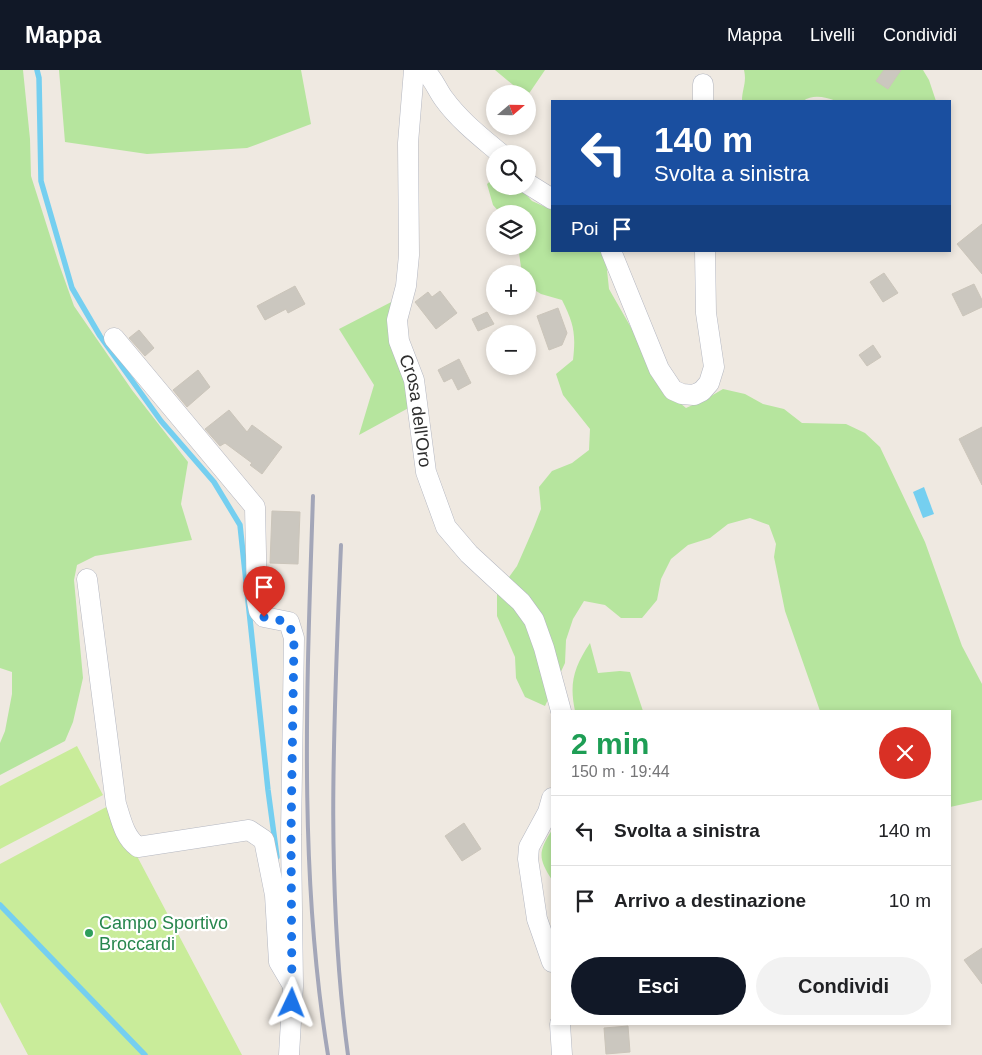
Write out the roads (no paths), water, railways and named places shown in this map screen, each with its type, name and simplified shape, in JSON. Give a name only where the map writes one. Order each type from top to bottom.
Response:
[{"type":"street","name":"Crosa dell'Oro","points":[[414,70],[408,143],[409,255],[406,286],[397,320],[399,341],[414,380],[426,472],[446,527],[469,554],[521,602],[534,620],[562,710]]},
{"type":"street","points":[[424,70],[437,85],[442,98],[458,117],[491,145]]},
{"type":"street","points":[[536,189],[551,198]]},
{"type":"street","points":[[612,252],[659,369],[672,390],[682,394],[694,395],[702,391],[709,383],[714,368],[706,313],[705,252]]},
{"type":"street","points":[[114,338],[256,507],[257,601],[259,611],[264,617],[288,622],[294,638],[291,835],[293,986],[288,1055]]},
{"type":"street","points":[[88,579],[116,804],[122,824],[132,842],[138,847],[249,830],[264,840],[275,895],[279,962],[293,986]]},
{"type":"street","points":[[551,802],[548,812],[529,847],[528,859],[537,919],[551,959]]},
{"type":"street","points":[[560,1025],[562,1055]]},
{"type":"water","points":[[924,487],[934,514],[923,518],[913,492]]},
{"type":"waterway","points":[[37,70],[39,78],[41,181],[72,288],[100,336],[161,421],[214,482],[240,525],[268,790],[277,857]]},
{"type":"waterway","points":[[0,905],[145,1055]]},
{"type":"railway","points":[[313,496],[307,706],[308,846],[318,985],[328,1055]]},
{"type":"railway","points":[[341,545],[333,800],[336,928],[348,1055]]},
{"type":"place","name":"Campo Sportivo Broccardi","points":[[89,933]]}]
